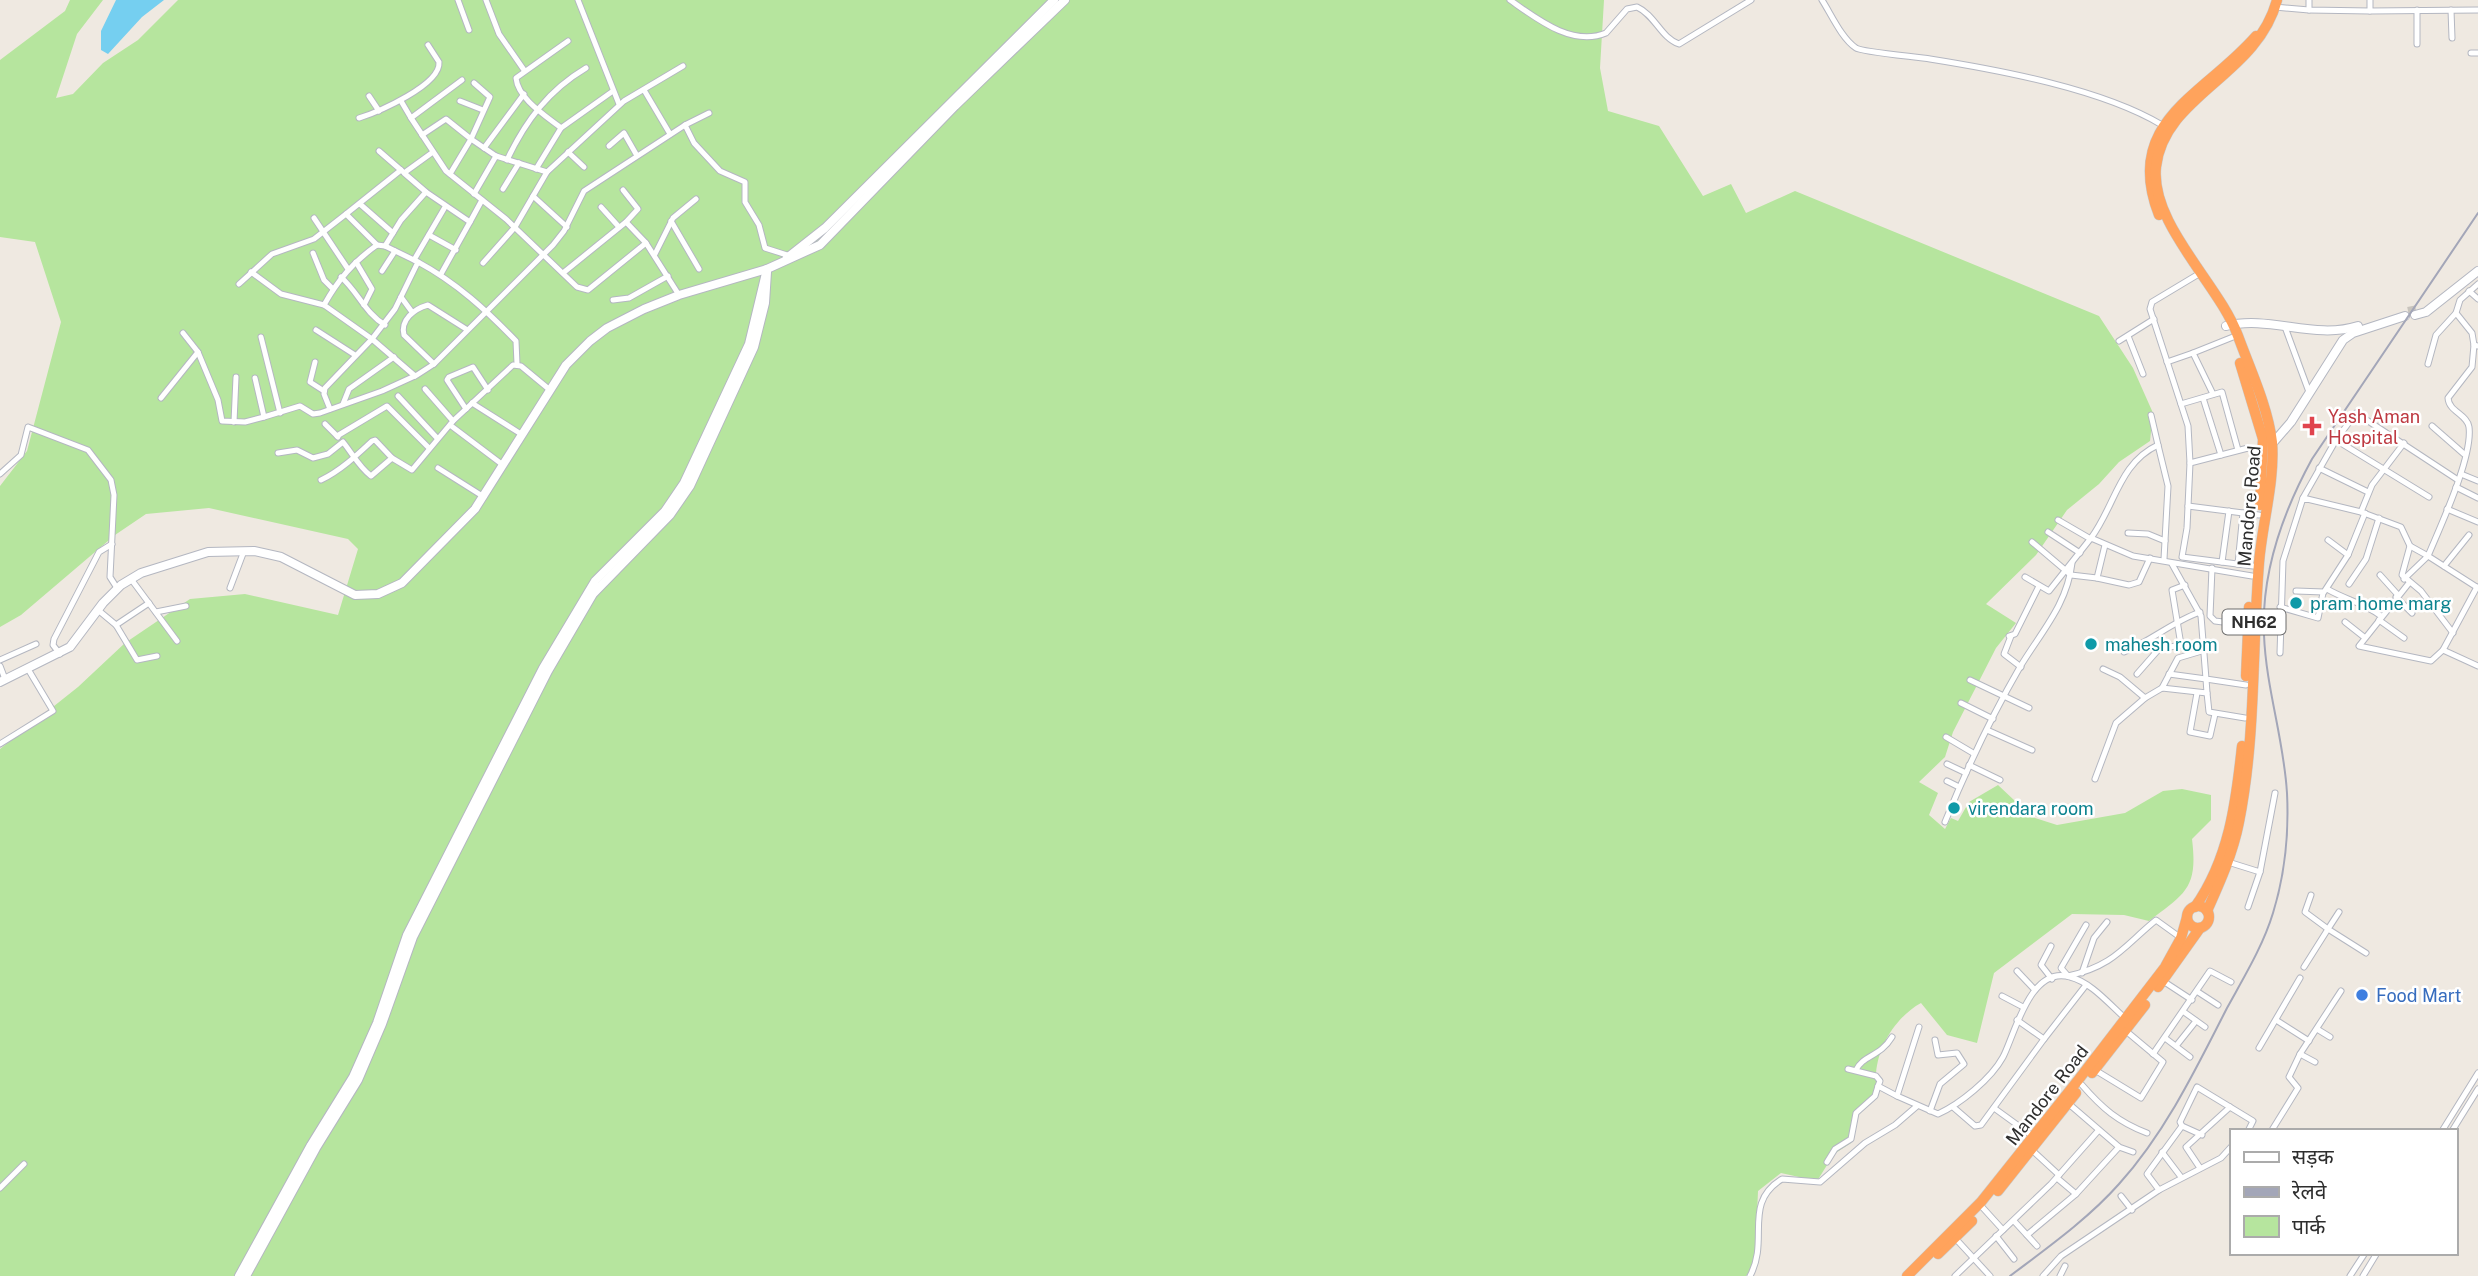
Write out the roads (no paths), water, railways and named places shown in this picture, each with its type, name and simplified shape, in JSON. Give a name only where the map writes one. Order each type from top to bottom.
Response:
[{"type":"highway","name":"Mandore Road","points":[[2229,325],[2161,219],[2151,190],[2150,166],[2162,125],[2255,36],[2274,2]]},
{"type":"highway","name":"Mandore Road","points":[[2207,912],[2228,862],[2245,787],[2259,559],[2272,444],[2229,325],[2167,216],[2158,189],[2156,167],[2168,128],[2252,50],[2274,2]]},
{"type":"highway","name":"Mandore Road","points":[[2195,906],[2216,872],[2229,835],[2245,718],[2247,625],[2265,461],[2263,439],[2234,336]]},
{"type":"highway","points":[[2195,906],[2207,912]]},
{"type":"highway","name":"NH62","points":[[2187,917],[2195,906]]},
{"type":"highway","name":"NH62","points":[[2200,928],[2208,921],[2207,912]]},
{"type":"highway","name":"Mandore Road","points":[[1916,1276],[1983,1209],[2035,1142],[2154,982],[2181,937],[2187,917]]},
{"type":"highway","points":[[2187,917],[2191,925],[2200,928]]},
{"type":"highway","name":"Mandore Road","points":[[1907,1276],[1980,1202],[2068,1104],[2126,1031],[2200,928]]},
{"type":"main road","points":[[782,263],[825,228],[1054,0]]},
{"type":"main road","points":[[3,680],[70,647],[117,588],[131,579],[208,552],[244,551],[281,557],[323,577],[347,593],[378,594],[396,587],[416,571],[484,497],[521,434],[576,354],[607,328],[679,295],[767,269],[811,252],[829,237],[955,106],[1065,0]]},
{"type":"main road","points":[[239,1276],[311,1144],[353,1077],[377,1023],[407,935],[543,668],[595,581],[665,511],[684,483],[749,344],[767,269]]},
{"type":"main road","points":[[246,1276],[316,1148],[358,1080],[413,937],[498,764],[548,671],[593,594],[670,515],[690,486],[754,347],[765,303],[767,269]]},
{"type":"main road","points":[[2272,444],[2291,422],[2346,337],[2431,306],[2478,271]]},
{"type":"main road","points":[[2229,325],[2333,332],[2412,313]]},
{"type":"street","points":[[458,0],[469,30]]},
{"type":"street","points":[[486,0],[504,44],[524,70]]},
{"type":"street","points":[[578,0],[620,104]]},
{"type":"street","points":[[1510,0],[1551,27],[1581,38],[1606,33],[1627,9],[1637,7],[1648,14],[1668,38],[1679,44],[1751,0]]},
{"type":"street","points":[[1822,0],[1851,44],[1860,51],[1883,51],[1951,62],[2039,82],[2101,99],[2162,125]]},
{"type":"street","points":[[2309,0],[2309,9]]},
{"type":"street","points":[[2370,0],[2370,10]]},
{"type":"street","points":[[2403,10],[2404,0]]},
{"type":"street","points":[[2443,0],[2444,10]]},
{"type":"street","points":[[2274,2],[2309,9],[2478,10]]},
{"type":"street","points":[[2417,10],[2417,44]]},
{"type":"street","points":[[2451,10],[2452,38]]},
{"type":"street","points":[[561,128],[537,109],[516,82],[518,74],[568,41]]},
{"type":"street","points":[[359,118],[401,101],[440,68],[428,45]]},
{"type":"street","points":[[483,263],[515,227],[547,172],[620,104],[683,66]]},
{"type":"street","points":[[507,160],[537,109],[563,82],[586,68]]},
{"type":"street","points":[[411,118],[462,80]]},
{"type":"street","points":[[450,174],[471,139],[490,95],[474,83]]},
{"type":"street","points":[[644,89],[670,134]]},
{"type":"street","points":[[536,169],[561,128],[613,91]]},
{"type":"street","points":[[484,148],[524,94]]},
{"type":"street","points":[[369,96],[379,111]]},
{"type":"street","points":[[401,101],[450,174],[515,227],[577,288],[588,290],[646,243]]},
{"type":"street","points":[[460,101],[484,110]]},
{"type":"street","points":[[183,332],[198,352],[218,400],[220,418],[234,422],[264,417],[300,406],[313,414],[415,376],[434,364],[485,309],[544,254],[567,227],[584,191],[636,155],[709,113]]},
{"type":"street","points":[[422,135],[446,119],[496,156],[547,172]]},
{"type":"street","points":[[685,125],[697,148],[720,171],[745,181],[745,202],[759,225],[765,248],[790,256]]},
{"type":"street","points":[[609,146],[624,133],[636,155]]},
{"type":"street","points":[[379,151],[445,207],[470,222]]},
{"type":"street","points":[[239,284],[279,249],[324,232],[402,172],[433,152]]},
{"type":"street","points":[[568,152],[583,167]]},
{"type":"street","points":[[474,194],[496,156]]},
{"type":"street","points":[[503,189],[519,163]]},
{"type":"street","points":[[563,273],[638,209],[623,190]]},
{"type":"street","points":[[385,246],[426,192]]},
{"type":"street","points":[[533,196],[567,227]]},
{"type":"street","points":[[655,254],[671,221],[696,199]]},
{"type":"street","points":[[441,274],[482,200]]},
{"type":"street","points":[[360,204],[393,233]]},
{"type":"street","points":[[324,391],[385,325],[445,207]]},
{"type":"street","points":[[601,208],[619,227]]},
{"type":"street","points":[[346,214],[377,245],[385,246],[441,274],[485,309],[516,341],[517,364],[550,390]]},
{"type":"street","points":[[314,218],[348,269]]},
{"type":"street","points":[[671,221],[699,270]]},
{"type":"street","points":[[626,222],[655,254],[679,295]]},
{"type":"street","points":[[429,235],[456,250]]},
{"type":"street","points":[[324,305],[341,276],[377,245]]},
{"type":"street","points":[[383,271],[395,251]]},
{"type":"street","points":[[313,253],[324,281],[333,289]]},
{"type":"street","points":[[355,262],[372,289],[364,304]]},
{"type":"street","points":[[251,272],[281,294],[324,305],[372,339],[415,376]]},
{"type":"street","points":[[2197,275],[2150,304],[2189,426],[2188,506],[2182,557],[2238,564],[2252,571]]},
{"type":"street","points":[[341,276],[359,295],[369,314],[385,325]]},
{"type":"street","points":[[613,300],[629,298],[652,282],[668,276]]},
{"type":"street","points":[[2428,364],[2436,335],[2456,313],[2460,300],[2478,284]]},
{"type":"street","points":[[2469,291],[2478,299]]},
{"type":"street","points":[[401,297],[412,312]]},
{"type":"street","points":[[434,364],[403,333],[403,326],[412,312],[428,305],[466,329]]},
{"type":"street","points":[[2303,498],[2363,513],[2401,527],[2410,546],[2428,556],[2444,566],[2477,588],[2443,650],[2434,660],[2360,648],[2364,637],[2428,556],[2460,477],[2468,424],[2451,407],[2448,398],[2472,367],[2476,345],[2472,333],[2456,313]]},
{"type":"street","points":[[2119,341],[2154,319]]},
{"type":"street","points":[[2285,327],[2309,392]]},
{"type":"street","points":[[316,330],[355,355]]},
{"type":"street","points":[[2128,336],[2143,373]]},
{"type":"street","points":[[2168,362],[2234,336]]},
{"type":"street","points":[[261,337],[280,413]]},
{"type":"street","points":[[161,398],[186,363],[198,352]]},
{"type":"street","points":[[2193,353],[2213,394]]},
{"type":"street","points":[[343,404],[349,389],[394,357]]},
{"type":"street","points":[[315,362],[310,382],[324,391],[330,409]]},
{"type":"street","points":[[321,480],[375,440],[392,458],[412,470],[437,438],[466,408],[517,364]]},
{"type":"street","points":[[466,408],[449,383],[449,377],[473,367],[488,390]]},
{"type":"street","points":[[234,422],[236,377]]},
{"type":"street","points":[[255,379],[264,417]]},
{"type":"street","points":[[425,389],[452,423],[504,466]]},
{"type":"street","points":[[2181,404],[2222,392],[2238,450]]},
{"type":"street","points":[[398,396],[437,438]]},
{"type":"street","points":[[2203,397],[2221,455]]},
{"type":"street","points":[[472,403],[521,434]]},
{"type":"street","points":[[337,436],[387,406],[429,448]]},
{"type":"street","points":[[2280,653],[2283,562],[2303,498],[2336,440],[2356,413],[2460,477],[2478,481]]},
{"type":"street","points":[[2151,415],[2168,486],[2164,559]]},
{"type":"street","points":[[325,424],[343,442],[369,476],[392,458]]},
{"type":"street","points":[[2432,426],[2464,454]]},
{"type":"street","points":[[0,474],[21,455],[28,427],[88,450],[102,465],[114,488],[110,576],[117,588]]},
{"type":"street","points":[[2336,440],[2429,497]]},
{"type":"street","points":[[278,453],[297,450],[313,458],[328,454],[343,442]]},
{"type":"street","points":[[2280,607],[2318,618],[2325,591],[2348,555],[2368,492],[2404,443]]},
{"type":"street","points":[[2025,577],[2049,591],[2103,522],[2121,481],[2141,454],[2158,445]]},
{"type":"street","points":[[2190,463],[2248,448]]},
{"type":"street","points":[[438,468],[484,497]]},
{"type":"street","points":[[2319,468],[2368,492]]},
{"type":"street","points":[[2456,487],[2478,498]]},
{"type":"street","points":[[2188,506],[2259,515]]},
{"type":"street","points":[[2447,509],[2478,522]]},
{"type":"street","points":[[2222,562],[2229,511]]},
{"type":"street","points":[[2238,564],[2243,513]]},
{"type":"street","points":[[2349,584],[2366,559],[2379,518]]},
{"type":"street","points":[[2058,520],[2126,554],[2164,559],[2172,564],[2200,612],[2209,712],[2245,718]]},
{"type":"street","points":[[2048,532],[2080,553]]},
{"type":"street","points":[[2128,533],[2148,534],[2165,541]]},
{"type":"street","points":[[2444,566],[2469,535]]},
{"type":"street","points":[[2328,540],[2348,555]]},
{"type":"street","points":[[2032,542],[2066,568],[2071,575],[2129,585],[2139,582],[2145,576],[2150,558]]},
{"type":"street","points":[[60,654],[53,645],[54,639],[99,552],[112,544]]},
{"type":"street","points":[[2097,578],[2105,545]]},
{"type":"street","points":[[2410,546],[2403,568],[2407,581],[2421,591],[2453,633]]},
{"type":"street","points":[[230,588],[244,551]]},
{"type":"street","points":[[1945,822],[1973,753],[2021,667],[2050,626],[2071,575],[2073,563]]},
{"type":"street","points":[[2172,564],[2252,571]]},
{"type":"street","points":[[2212,568],[2210,615],[2215,621],[2247,625]]},
{"type":"street","points":[[2380,575],[2412,612]]},
{"type":"street","points":[[131,579],[177,641]]},
{"type":"street","points":[[2137,674],[2159,649],[2181,645],[2172,590],[2185,585]]},
{"type":"street","points":[[2021,667],[2004,654],[2010,636],[2039,586]]},
{"type":"street","points":[[2296,591],[2325,591],[2353,604],[2367,605],[2404,638]]},
{"type":"street","points":[[116,625],[149,603]]},
{"type":"street","points":[[156,612],[186,606]]},
{"type":"street","points":[[98,610],[116,625],[137,660],[157,656]]},
{"type":"street","points":[[2124,652],[2152,639],[2179,620],[2200,612]]},
{"type":"street","points":[[2345,622],[2364,637]]},
{"type":"street","points":[[0,660],[36,644]]},
{"type":"street","points":[[2172,647],[2178,658]]},
{"type":"street","points":[[2162,688],[2178,658],[2205,650]]},
{"type":"street","points":[[2443,650],[2478,666]]},
{"type":"street","points":[[0,666],[3,680]]},
{"type":"street","points":[[2103,668],[2120,677],[2145,698]]},
{"type":"street","points":[[0,744],[53,711],[28,669]]},
{"type":"street","points":[[2169,674],[2246,685]]},
{"type":"street","points":[[1970,680],[2029,708]]},
{"type":"street","points":[[2095,779],[2116,723],[2145,698],[2162,688],[2207,693]]},
{"type":"street","points":[[2197,693],[2190,732],[2210,736],[2215,714]]},
{"type":"street","points":[[1961,703],[1993,719]]},
{"type":"street","points":[[1987,730],[2032,750]]},
{"type":"street","points":[[1947,737],[1973,753]]},
{"type":"street","points":[[1947,764],[1966,773]]},
{"type":"street","points":[[1969,765],[2000,780]]},
{"type":"street","points":[[1947,781],[1959,787]]},
{"type":"street","points":[[2248,907],[2260,872],[2275,793]]},
{"type":"street","points":[[2228,862],[2260,872]]},
{"type":"street","points":[[2311,895],[2305,912],[2366,953]]},
{"type":"street","points":[[2304,967],[2339,912]]},
{"type":"street","points":[[1878,1086],[1938,1114],[1953,1107],[2002,1059],[2023,1007],[2035,990],[2052,979],[2099,967],[2131,945],[2156,920],[2181,937]]},
{"type":"street","points":[[2082,973],[2094,938],[2107,922]]},
{"type":"street","points":[[2087,925],[2062,965],[2068,976],[2086,985],[2126,1019]]},
{"type":"street","points":[[2051,946],[2041,966],[2052,979]]},
{"type":"street","points":[[2017,971],[2035,990]]},
{"type":"street","points":[[2153,1054],[2210,971],[2231,982]]},
{"type":"street","points":[[2259,1048],[2300,978]]},
{"type":"street","points":[[2163,981],[2192,1000]]},
{"type":"street","points":[[1953,1107],[1975,1126],[1981,1125],[2086,985]]},
{"type":"street","points":[[2273,1129],[2298,1088],[2289,1077],[2300,1054],[2341,991]]},
{"type":"street","points":[[2197,992],[2218,1005]]},
{"type":"street","points":[[2002,996],[2023,1007]]},
{"type":"street","points":[[2184,1012],[2205,1027]]},
{"type":"street","points":[[2017,1020],[2044,1039]]},
{"type":"street","points":[[2276,1020],[2309,1041]]},
{"type":"street","points":[[2175,1046],[2196,1021]]},
{"type":"street","points":[[1897,1096],[1919,1027]]},
{"type":"street","points":[[2317,1029],[2330,1037]]},
{"type":"street","points":[[2095,1070],[2136,1098],[2141,1098],[2163,1065],[2126,1031]]},
{"type":"street","points":[[1856,1070],[1861,1061],[1882,1052],[1892,1037]]},
{"type":"street","points":[[2165,1038],[2190,1057]]},
{"type":"street","points":[[1930,1111],[1940,1084],[1964,1064],[1957,1053],[1938,1055],[1935,1040]]},
{"type":"street","points":[[2300,1054],[2315,1062]]},
{"type":"street","points":[[1827,1162],[1835,1149],[1851,1139],[1856,1113],[1875,1096],[1880,1081],[1876,1076],[1848,1069]]},
{"type":"street","points":[[2443,1129],[2478,1073]]},
{"type":"street","points":[[2082,1085],[2107,1112],[2125,1125],[2147,1133]]},
{"type":"street","points":[[2182,1126],[2180,1122],[2197,1087],[2253,1121],[2249,1129]]},
{"type":"street","points":[[2453,1129],[2478,1089]]},
{"type":"street","points":[[2068,1104],[2119,1147],[2133,1152]]},
{"type":"street","points":[[1750,1276],[1758,1252],[1760,1204],[1765,1192],[1782,1179],[1820,1182],[1865,1143],[1895,1125],[1917,1106]]},
{"type":"street","points":[[2200,1168],[2186,1149],[2230,1107]]},
{"type":"street","points":[[1994,1108],[2035,1142],[2058,1177],[2076,1194]]},
{"type":"street","points":[[2182,1126],[2202,1135]]},
{"type":"street","points":[[2159,1190],[2147,1173],[2182,1126]]},
{"type":"street","points":[[1955,1276],[2058,1177],[2098,1130]]},
{"type":"street","points":[[2027,1235],[2076,1194],[2119,1147]]},
{"type":"street","points":[[2221,1158],[2230,1148]]},
{"type":"street","points":[[2162,1152],[2181,1177]]},
{"type":"street","points":[[2042,1275],[2061,1256],[2159,1190],[2181,1177],[2230,1156]]},
{"type":"street","points":[[0,1188],[24,1164]]},
{"type":"street","points":[[2121,1196],[2132,1210]]},
{"type":"street","points":[[1983,1209],[2003,1230]]},
{"type":"street","points":[[2014,1221],[2038,1245]]},
{"type":"street","points":[[1996,1236],[2014,1259]]},
{"type":"street","points":[[1955,1238],[1990,1276]]},
{"type":"street","points":[[2350,1276],[2364,1255]]},
{"type":"street","points":[[2363,1276],[2376,1255]]},
{"type":"street","points":[[2060,1276],[2064,1266]]},
{"type":"water","points":[[116,0],[164,0],[142,17],[108,54],[101,50],[101,31]]},
{"type":"tunnel","points":[[2408,311],[2418,309]]},
{"type":"railway","points":[[2010,1276],[2094,1209],[2119,1184],[2151,1144],[2179,1100],[2264,937],[2281,883],[2287,823],[2285,773],[2264,635],[2266,589],[2276,544],[2292,500],[2312,459],[2478,213]]},
{"type":"place","name":"Yash Aman Hospital","points":[[2312,426]]},
{"type":"place","name":"pram home marg","points":[[2296,603]]},
{"type":"place","name":"mahesh room","points":[[2091,644]]},
{"type":"place","name":"virendara room","points":[[1954,808]]},
{"type":"place","name":"Food Mart","points":[[2362,995]]}]
